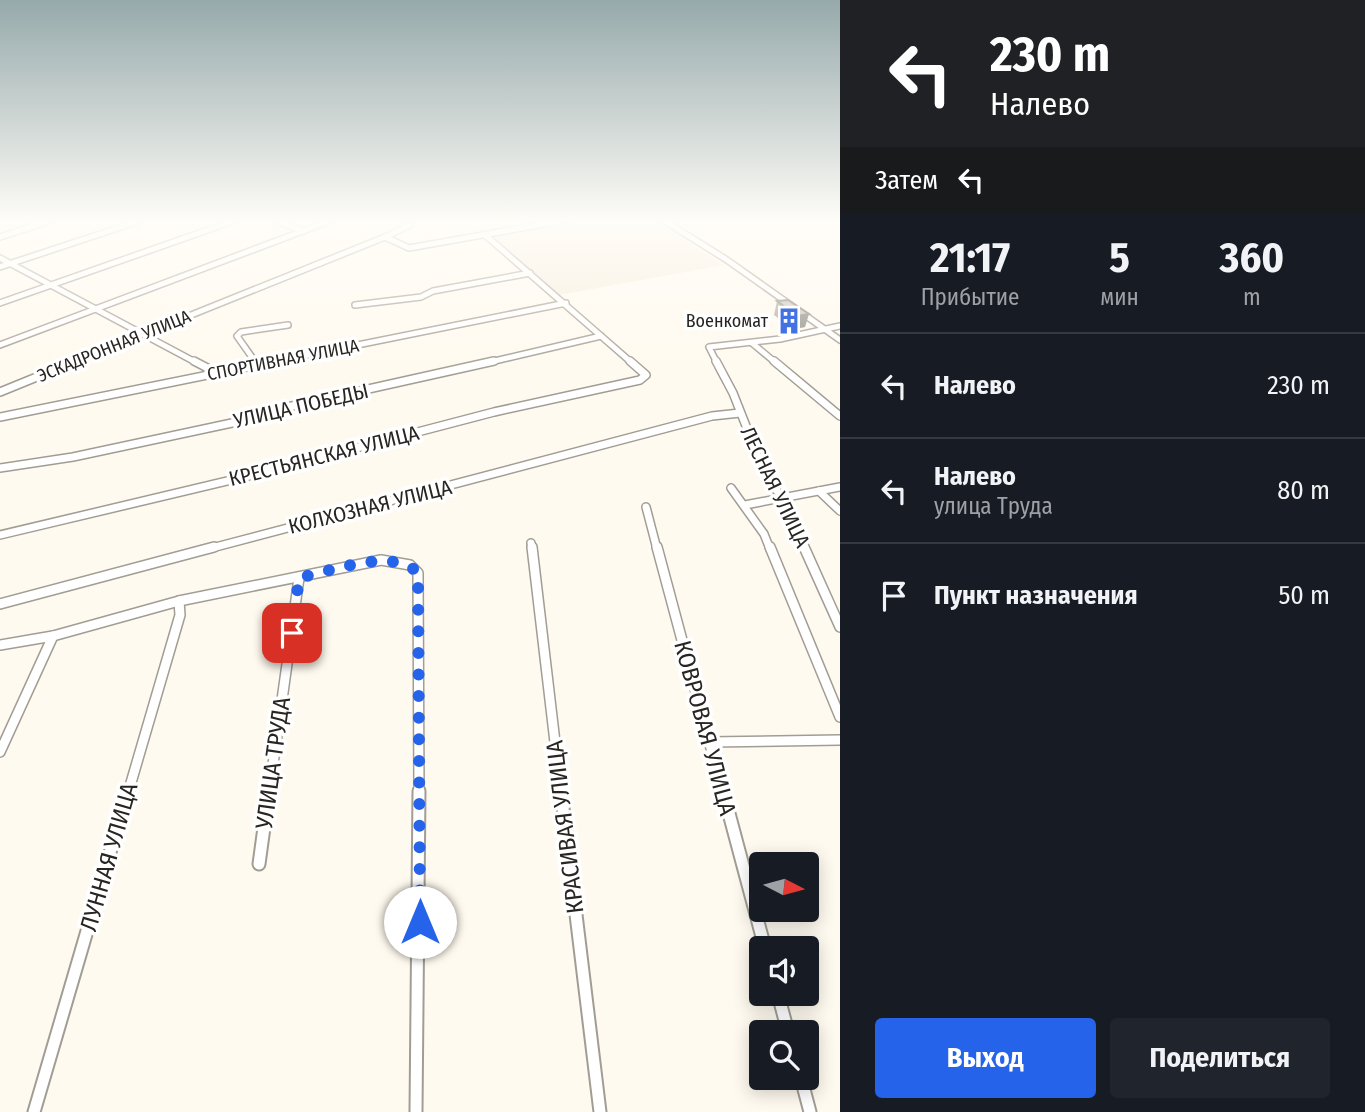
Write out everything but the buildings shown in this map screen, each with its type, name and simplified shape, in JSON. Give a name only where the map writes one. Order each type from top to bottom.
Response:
[{"type":"street","points":[[24,272],[141,335],[219,373]]},
{"type":"street","points":[[0,303],[87,272]]},
{"type":"street","points":[[0,345],[195,272]]},
{"type":"street","name":"ЭСКАДРОННАЯ УЛИЦА","points":[[0,392],[298,272]]},
{"type":"street","points":[[741,272],[840,340]]},
{"type":"street","points":[[355,305],[421,297],[433,292],[530,273],[601,336]]},
{"type":"street","name":"СПОРТИВНАЯ УЛИЦА","points":[[0,417],[566,303]]},
{"type":"street","points":[[258,366],[237,336],[241,332],[288,325]]},
{"type":"street","points":[[752,343],[840,326]]},
{"type":"street","name":"КРЕСТЬЯНСКАЯ УЛИЦА","points":[[0,535],[261,474],[494,412],[640,380],[646,375],[601,336]]},
{"type":"street","name":"УЛИЦА ПОБЕДЫ","points":[[0,468],[73,457],[246,420],[283,408],[601,336]]},
{"type":"street","points":[[752,343],[840,416]]},
{"type":"street","name":"ЛЕСНАЯ УЛИЦА","points":[[752,343],[709,347],[733,393],[765,474],[782,498],[840,627]]},
{"type":"street","name":"КОЛХОЗНАЯ УЛИЦА","points":[[0,604],[712,416],[740,413]]},
{"type":"street","points":[[745,505],[840,487]]},
{"type":"street","name":"ЛЕСНАЯ УЛИЦА","points":[[731,488],[764,534],[840,717]]},
{"type":"street","points":[[819,491],[840,511]]},
{"type":"street","name":"КОВРОВАЯ УЛИЦА","points":[[646,507],[762,936]]},
{"type":"street","name":"КРАСИВАЯ УЛИЦА","points":[[531,543],[600,1112]]},
{"type":"street","points":[[0,645],[53,636],[180,601],[381,560],[411,565],[418,573],[420,922],[416,1112]]},
{"type":"street","name":"УЛИЦА ТРУДА","points":[[259,864],[299,578]]},
{"type":"street","name":"ЛУННАЯ УЛИЦА","points":[[34,1112],[180,615],[180,601]]},
{"type":"street","points":[[0,752],[53,636]]},
{"type":"street","points":[[709,742],[840,740]]},
{"type":"street","points":[[804,1090],[810,1112]]},
{"type":"shaded area","points":[[532,272],[686,272],[559,295]]},
{"type":"place","name":"Военкомат","points":[[789,321]]},
{"type":"route","points":[[292,633],[299,578],[381,560],[411,565],[418,573],[420,922]]}]
